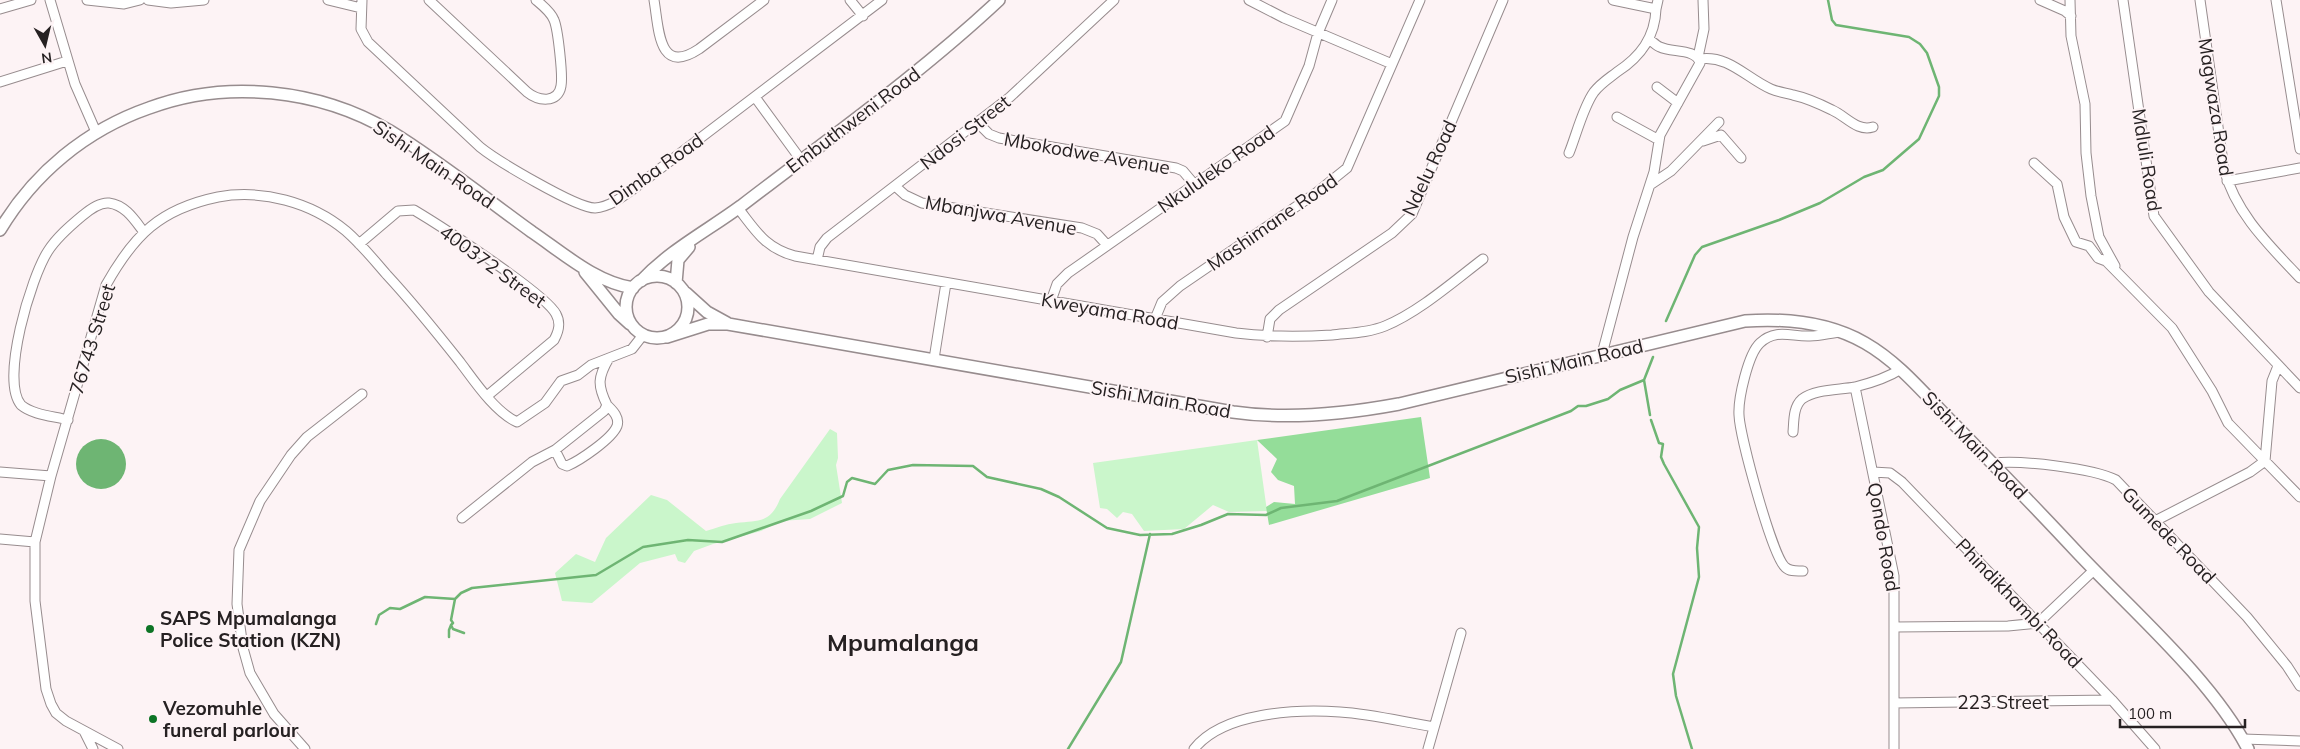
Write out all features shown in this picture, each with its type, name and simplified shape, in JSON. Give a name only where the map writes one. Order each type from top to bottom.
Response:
[{"type":"street","points":[[0,9],[31,0]]},
{"type":"street","points":[[50,0],[67,62],[96,132]]},
{"type":"street","points":[[87,0],[124,4],[140,0]]},
{"type":"street","points":[[148,0],[171,3],[204,0]]},
{"type":"street","points":[[328,0],[362,4]]},
{"type":"street","points":[[429,0],[527,92],[538,99],[544,100],[555,95],[562,85],[553,19],[536,0]]},
{"type":"street","points":[[654,0],[665,50],[669,55],[677,58],[689,56],[764,0]]},
{"type":"street","points":[[850,0],[862,16]]},
{"type":"street","name":"Dimba Road","points":[[362,4],[362,29],[368,42],[480,146],[496,160],[590,208],[602,207],[619,199],[882,0]]},
{"type":"street","name":"Embuthweni Road","points":[[637,284],[669,255],[738,208],[901,84],[999,0]]},
{"type":"street","name":"Ndosi Street","points":[[817,260],[820,247],[827,238],[978,123],[1114,0]]},
{"type":"street","points":[[1249,0],[1318,33],[1392,64]]},
{"type":"street","name":"Nkululeko Road","points":[[1051,301],[1053,291],[1062,278],[1285,121],[1309,66],[1318,33],[1332,0]]},
{"type":"street","name":"Mashimane Road","points":[[1155,319],[1162,302],[1180,286],[1316,193],[1347,168],[1420,0]]},
{"type":"street","name":"Ndelu Road","points":[[1267,337],[1270,319],[1279,310],[1392,233],[1412,214],[1503,0]]},
{"type":"street","points":[[1569,154],[1592,94],[1604,79],[1634,60],[1650,40],[1656,23],[1658,5],[1613,0]]},
{"type":"street","points":[[1602,354],[1633,237],[1650,185],[1659,140],[1668,117],[1698,71],[1704,29],[1703,0]]},
{"type":"street","points":[[2040,0],[2065,11],[2070,16]]},
{"type":"street","points":[[2070,0],[2074,53],[2085,104],[2087,167],[2097,228],[2107,252],[2122,277]]},
{"type":"street","name":"Mdluli Road","points":[[2123,0],[2154,216],[2209,292],[2300,388]]},
{"type":"street","name":"Magwaza Road","points":[[2200,0],[2227,181],[2234,199],[2250,222],[2300,278]]},
{"type":"street","points":[[2276,0],[2300,149]]},
{"type":"street","points":[[1650,40],[1659,47],[1691,53],[1699,58],[1712,57],[1736,65],[1744,74],[1772,89],[1811,100],[1833,110],[1858,127],[1866,129],[1872,127]]},
{"type":"street","points":[[0,82],[67,62]]},
{"type":"street","points":[[1657,86],[1678,103]]},
{"type":"street","name":"Sishi Main Road","points":[[0,230],[31,185],[66,153],[96,132],[127,115],[160,103],[201,94],[239,91],[308,99],[363,118],[389,131],[575,262],[609,282],[637,284]]},
{"type":"street","points":[[755,97],[801,160]]},
{"type":"street","points":[[1617,117],[1659,140]]},
{"type":"street","points":[[1650,185],[1671,171],[1719,122]]},
{"type":"street","name":"Mbokodwe Avenue","points":[[978,123],[989,134],[1000,138],[1176,168],[1183,171],[1194,184]]},
{"type":"street","points":[[1700,142],[1721,135],[1741,158]]},
{"type":"street","points":[[2034,164],[2057,184],[2064,217],[2076,242],[2089,246],[2098,258],[2106,261],[2172,328],[2212,391],[2228,423],[2300,497]]},
{"type":"street","points":[[2227,181],[2283,173],[2300,168]]},
{"type":"street","name":"Mbanjwa Avenue","points":[[895,186],[905,195],[922,203],[1082,228],[1097,234],[1107,245]]},
{"type":"street","name":"76743 Street","points":[[118,749],[56,714],[51,704],[46,689],[35,600],[35,542],[50,476],[68,420],[106,284],[119,262],[144,231],[174,212],[201,200],[232,194],[269,196],[302,204],[345,230],[359,244],[397,286],[487,396],[509,418],[518,422],[545,403],[561,381],[578,374],[591,365],[632,350],[643,335]]},
{"type":"street","points":[[68,420],[34,412],[21,404],[11,385],[15,334],[28,292],[47,252],[57,238],[95,207],[106,202],[117,205],[128,212],[144,231]]},
{"type":"street","name":"Kweyama Road","points":[[738,208],[770,246],[780,252],[1236,334],[1267,337],[1288,338],[1352,333],[1384,326],[1424,303],[1483,259]]},
{"type":"street","name":"400372 Street","points":[[359,244],[398,211],[414,210],[526,286],[555,313],[559,326],[554,340],[487,396]]},
{"type":"street","name":"Embuthweni Road","points":[[676,283],[678,260],[702,234]]},
{"type":"street","name":"Sishi Main Road","points":[[575,262],[601,290],[623,319],[633,327]]},
{"type":"street","points":[[659,276],[676,283],[684,292],[688,302],[688,313],[684,324],[677,332],[667,337],[655,339],[643,335],[633,327],[628,318],[626,307],[628,297],[637,284],[659,276]]},
{"type":"street","points":[[934,360],[946,283]]},
{"type":"street","name":"Sishi Main Road","points":[[684,292],[706,312],[728,324]]},
{"type":"street","name":"Sishi Main Road","points":[[667,337],[708,324],[728,324],[1233,412],[1278,416],[1374,409],[1400,404],[1602,354],[1753,320],[1793,320],[1840,332],[1879,352],[1901,369],[1994,463],[2190,670],[2225,713],[2245,744]]},
{"type":"street","points":[[1803,571],[1793,571],[1784,566],[1776,547],[1757,495],[1740,424],[1740,400],[1752,356],[1760,342],[1779,333],[1808,337],[1840,332]]},
{"type":"street","points":[[555,450],[562,464],[567,466],[577,462],[608,437],[617,426],[616,414],[607,405],[600,393],[599,386],[609,358]]},
{"type":"street","points":[[2265,462],[2271,391],[2278,366]]},
{"type":"street","points":[[1793,432],[1794,414],[1803,399],[1820,393],[1855,387],[1885,378],[1901,369]]},
{"type":"street","name":"Qondo Road","points":[[1855,387],[1894,576],[1894,749]]},
{"type":"street","points":[[305,749],[274,714],[250,674],[243,648],[237,604],[239,550],[260,501],[291,455],[308,437],[362,394]]},
{"type":"street","points":[[462,518],[497,492],[532,462],[555,450],[604,411],[607,405]]},
{"type":"street","name":"Gumede Road","points":[[1994,463],[2024,462],[2110,477],[2116,480],[2258,630],[2287,666],[2300,686]]},
{"type":"street","points":[[2155,521],[2250,472],[2265,462]]},
{"type":"street","points":[[0,472],[50,476]]},
{"type":"street","name":"Phindikhambi Road","points":[[1873,472],[1890,473],[1902,482],[2112,700],[2155,749]]},
{"type":"street","points":[[0,540],[35,542]]},
{"type":"street","points":[[1895,627],[2008,626],[2038,623],[2094,570]]},
{"type":"street","points":[[1428,749],[1461,633]]},
{"type":"street","name":"223 Street","points":[[1894,703],[2112,700]]},
{"type":"street","points":[[1194,749],[1209,733],[1236,721],[1315,711],[1343,712],[1434,727]]},
{"type":"street","points":[[84,731],[93,749]]},
{"type":"street","points":[[2245,744],[2300,740]]},
{"type":"shaded area","points":[[1421,417],[1430,478],[1269,525],[1266,507],[1274,502],[1295,504],[1294,486],[1278,480],[1271,472],[1277,459],[1257,440]]},
{"type":"shaded area","points":[[830,429],[837,433],[838,458],[836,465],[842,503],[810,519],[781,521],[761,531],[694,551],[685,563],[678,561],[675,554],[640,563],[592,603],[562,601],[555,573],[576,554],[595,562],[606,538],[651,495],[667,500],[706,531],[728,524],[757,521],[772,513]]},
{"type":"shaded area","points":[[96,439],[106,439],[119,446],[126,459],[126,469],[119,482],[106,489],[96,489],[87,485],[80,478],[76,469],[76,459],[80,450],[87,443]]},
{"type":"shaded area","points":[[1257,440],[1267,511],[1229,512],[1213,505],[1184,529],[1144,531],[1132,514],[1123,512],[1117,518],[1107,509],[1100,508],[1093,463]]},
{"type":"waterway","points":[[1666,321],[1695,255],[1702,247],[1779,220],[1820,203],[1864,177],[1883,170],[1919,139],[1939,96],[1939,87],[1927,53],[1920,44],[1909,37],[1836,25],[1832,20],[1828,0]]},
{"type":"waterway","points":[[1650,415],[1644,380],[1653,357]]},
{"type":"waterway","points":[[376,624],[379,615],[390,608],[400,609],[425,597],[455,599],[461,593],[472,588],[596,575],[643,547],[688,540],[722,542],[811,511],[843,496],[847,482],[852,478],[875,484],[888,470],[913,465],[973,466],[987,477],[1041,489],[1059,497],[1107,528],[1140,535],[1172,534],[1228,514],[1266,515],[1281,508],[1337,501],[1571,411],[1578,406],[1586,406],[1608,399],[1620,390],[1644,380]]},
{"type":"waterway","points":[[1651,420],[1659,443],[1663,444],[1661,457],[1664,464],[1699,527],[1697,548],[1699,577],[1673,674],[1676,696],[1692,749]]},
{"type":"waterway","points":[[1068,749],[1121,662],[1150,534]]},
{"type":"waterway","points":[[455,599],[451,620],[453,623],[451,625],[453,629],[464,633]]},
{"type":"waterway","points":[[449,637],[451,625]]},
{"type":"place","name":"SAPS Mpumalanga Police Station (KZN)","points":[[150,629]]},
{"type":"place","name":"Vezomuhle funeral parlour","points":[[153,719]]},
{"type":"district","name":"Mpumalanga","points":[[903,643]]}]
